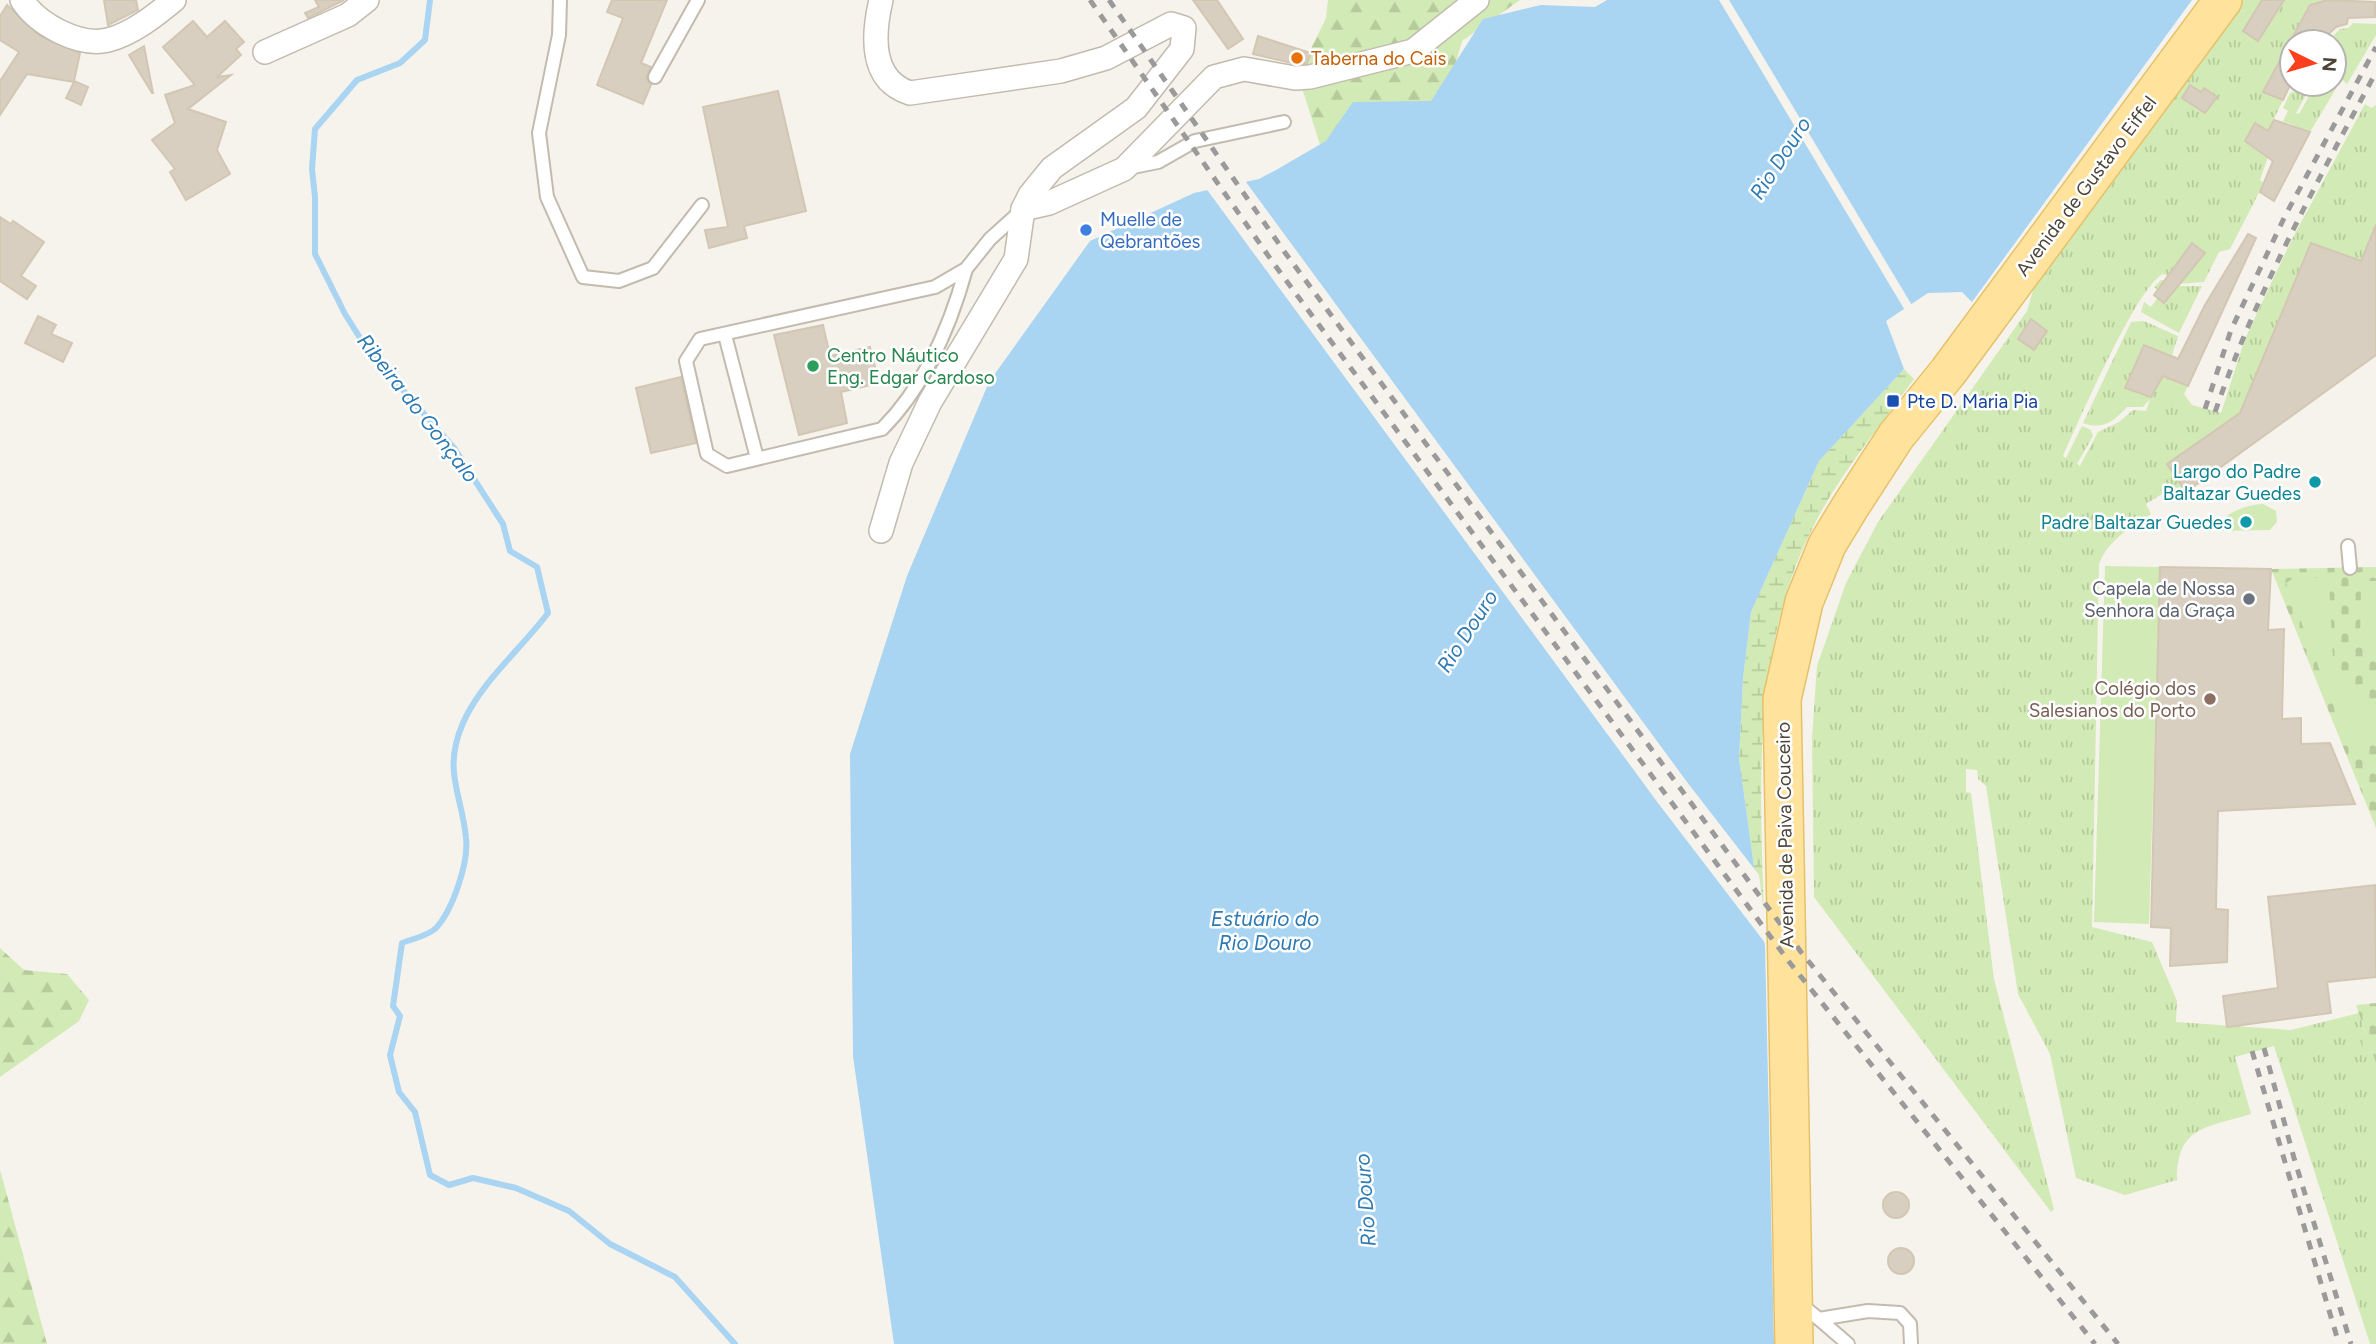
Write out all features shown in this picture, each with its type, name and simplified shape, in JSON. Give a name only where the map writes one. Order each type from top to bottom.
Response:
[{"type":"main road","name":"Avenida de Gustavo Eiffel","points":[[1948,372],[2223,0]]},
{"type":"main road","name":"Avenida de Paiva Couceiro","points":[[1807,1332],[1794,1292],[1782,699],[1804,602],[1827,545],[1896,436],[1948,372]]},
{"type":"street","points":[[22,0],[46,27],[79,37],[107,40],[144,22],[174,0]]},
{"type":"street","points":[[265,52],[348,15],[367,0]]},
{"type":"street","points":[[881,0],[876,30],[879,62],[895,88],[910,93],[1062,71],[1106,58],[1152,31],[1171,24],[1184,28],[1182,49],[1136,108],[1052,168],[1023,209],[1016,259],[929,402],[901,463],[881,531]]},
{"type":"street","points":[[1023,209],[1049,203],[1124,169],[1214,77],[1244,69],[1295,78],[1406,54],[1423,44],[1477,0]]},
{"type":"lane","points":[[560,0],[559,35],[539,134],[547,197],[583,277],[619,281],[653,268],[702,205]]},
{"type":"lane","points":[[655,77],[698,0]]},
{"type":"lane","points":[[1124,169],[1158,162],[1195,141],[1284,122]]},
{"type":"lane","points":[[966,269],[935,287],[700,339],[685,361],[707,454],[727,466],[882,429],[898,414],[929,364],[953,316],[966,269],[989,239],[1023,209]]},
{"type":"lane","points":[[725,335],[757,458]]},
{"type":"lane","points":[[2348,546],[2350,568]]},
{"type":"lane","points":[[1807,1332],[1868,1311],[1892,1311],[1906,1318],[1911,1330],[1912,1344]]},
{"type":"lane","points":[[1807,1332],[1848,1344]]},
{"type":"green space","points":[[1328,0],[1520,0],[1462,41],[1451,81],[1448,119],[1321,148],[1298,75],[1326,18]]},
{"type":"green space","points":[[2234,0],[2262,0],[2243,30],[2258,40],[2279,10],[2276,7],[2284,0],[2326,0],[2308,8],[2298,28],[2278,28],[2278,65],[2264,92],[2283,100],[2268,131],[2255,123],[2245,141],[2268,157],[2260,180],[2264,183],[2230,249],[2219,252],[2204,282],[2179,284],[2205,253],[2193,243],[2168,276],[2163,274],[2152,284],[2124,328],[2063,456],[2066,458],[2082,426],[2091,430],[2093,436],[2077,464],[2080,466],[2098,432],[2119,422],[2133,410],[2146,411],[2150,399],[2143,407],[2127,407],[2117,417],[2102,425],[2083,423],[2131,322],[2144,321],[2178,336],[2172,355],[2179,358],[2175,365],[2168,364],[2168,355],[2144,346],[2126,388],[2151,397],[2163,376],[2188,386],[2184,394],[2192,405],[2221,413],[2245,339],[2291,241],[2365,104],[2371,108],[2376,105],[2376,249],[2367,246],[2361,261],[2311,243],[2239,417],[2168,464],[2186,492],[2171,500],[2165,492],[2146,504],[2151,514],[2114,541],[2099,564],[2092,927],[2152,942],[2177,1001],[2176,1022],[2291,1030],[2359,1013],[2366,1034],[2365,1054],[2372,1051],[2376,1063],[2376,1344],[2370,1344],[2274,1046],[2235,1057],[2251,1114],[2208,1127],[2189,1139],[2182,1148],[2177,1180],[2125,1195],[2076,1178],[2050,1054],[2018,994],[1986,786],[1978,779],[1977,770],[1966,769],[1966,792],[1971,793],[1994,979],[2054,1209],[2051,1212],[1814,897],[1812,738],[1817,666],[1846,583],[1878,522],[2027,311],[2036,280]]},
{"type":"green space","points":[[2353,23],[2376,24],[2376,35],[2348,82],[2348,28]]},
{"type":"green space","points":[[2288,98],[2304,98],[2296,113],[2299,114],[2308,98],[2330,98],[2310,132],[2283,121],[2288,111],[2283,108]]},
{"type":"green space","points":[[2161,280],[2170,280],[2178,286],[2202,286],[2179,333],[2141,312],[2144,302],[2151,307],[2161,293],[2154,287]]},
{"type":"green space","points":[[1904,369],[1914,379],[1854,460],[1822,510],[1798,561],[1780,614],[1770,668],[1761,779],[1765,947],[1739,758],[1743,678],[1751,612],[1819,461]]},
{"type":"green space","points":[[2263,504],[2276,511],[2277,522],[2270,530],[2216,531],[2223,519],[2235,511]]},
{"type":"green space","points":[[2105,566],[2160,567],[2149,924],[2094,922]]},
{"type":"green space","points":[[2376,567],[2376,828],[2271,569]]},
{"type":"green space","points":[[2295,577],[2326,578],[2329,581],[2334,678],[2376,707],[2376,734],[2349,746],[2286,583]]},
{"type":"green space","points":[[2376,581],[2376,644],[2363,643],[2360,639],[2361,583]]},
{"type":"green space","points":[[0,948],[24,970],[67,974],[89,1000],[79,1021],[0,1077]]},
{"type":"green space","points":[[2376,1003],[2376,1063],[2372,1051],[2365,1054],[2359,1037],[2366,1034],[2356,1005]]},
{"type":"green space","points":[[0,1171],[1,1173],[47,1344],[0,1344]]},
{"type":"water","name":"Estuário do Rio Douro","points":[[1607,0],[2192,0],[1972,302],[1962,292],[1928,293],[1886,321],[1904,369],[1819,461],[1751,612],[1743,678],[1739,758],[1765,947],[1774,1344],[894,1344],[853,1056],[850,754],[907,576],[989,382],[1090,241],[1194,193],[1259,179],[1326,141],[1353,102],[1431,101],[1483,19],[1541,5],[1595,7]],"holes":[[[1267,220],[1278,228],[1282,241],[1274,253],[1261,256],[1250,249],[1246,236],[1253,224]],[[1675,775],[1687,782],[1690,795],[1683,807],[1669,810],[1658,803],[1654,790],[1662,778]]]},
{"type":"pier","points":[[1719,0],[1729,0],[1913,307],[1906,312]]},
{"type":"pier","points":[[1243,178],[1687,782],[1759,875],[1769,948],[1658,803],[1205,187]],"holes":[[[1266,224],[1275,230],[1278,240],[1272,250],[1262,252],[1252,247],[1250,236],[1255,227]],[[1674,779],[1684,784],[1686,795],[1681,804],[1670,807],[1661,801],[1658,790],[1664,781]]]},
{"type":"building","points":[[104,0],[136,0],[138,10],[108,25]]},
{"type":"building","points":[[315,0],[344,0],[308,18],[305,13],[319,7]]},
{"type":"building","points":[[612,0],[667,0],[641,63],[651,67],[646,78],[651,85],[643,104],[597,85],[623,18],[607,12]]},
{"type":"building","points":[[1193,0],[1217,0],[1243,39],[1228,49]]},
{"type":"building","points":[[2262,0],[2284,0],[2258,41],[2243,31]]},
{"type":"building","points":[[2328,0],[2375,2],[2375,17],[2348,18],[2347,24],[2335,28],[2298,28],[2310,5]]},
{"type":"building","points":[[7,5],[40,36],[80,53],[74,81],[88,87],[81,105],[66,98],[74,82],[27,74],[0,115],[0,81],[19,52],[0,40],[0,16]]},
{"type":"building","points":[[193,21],[207,37],[225,21],[244,42],[236,49],[241,55],[217,77],[231,75],[188,109],[226,122],[217,150],[230,174],[186,200],[170,172],[175,169],[152,140],[175,123],[165,95],[195,85],[163,47]]},
{"type":"building","points":[[1258,36],[1311,53],[1307,63],[1296,64],[1253,54]]},
{"type":"building","points":[[144,46],[153,93],[129,55]]},
{"type":"building","points":[[2278,64],[2278,98],[2263,92]]},
{"type":"building","points":[[2190,85],[2201,92],[2204,88],[2217,97],[2205,113],[2182,98]]},
{"type":"building","points":[[778,91],[806,211],[744,226],[747,238],[709,248],[705,230],[728,227],[703,107]]},
{"type":"building","points":[[2274,120],[2310,132],[2274,201],[2260,192],[2273,161],[2245,141],[2255,123],[2268,131]]},
{"type":"building","points":[[0,217],[11,224],[13,221],[44,242],[21,276],[36,286],[27,299],[0,281]]},
{"type":"building","points":[[2376,225],[2376,355],[2186,492],[2167,464],[2240,413],[2311,243],[2361,261]]},
{"type":"building","points":[[2248,234],[2256,238],[2188,386],[2163,376],[2151,397],[2125,388],[2144,345],[2178,359],[2205,305]]},
{"type":"building","points":[[2192,243],[2205,253],[2164,303],[2154,295]]},
{"type":"building","points":[[38,316],[56,325],[51,334],[72,343],[63,362],[25,343]]},
{"type":"building","points":[[2031,319],[2047,331],[2034,350],[2018,339]]},
{"type":"building","points":[[823,325],[830,356],[870,347],[879,383],[841,392],[847,423],[799,435],[774,335]]},
{"type":"building","points":[[681,377],[696,443],[651,453],[636,388]]},
{"type":"building","points":[[2160,567],[2271,569],[2268,630],[2284,629],[2282,719],[2301,718],[2301,744],[2330,743],[2355,804],[2218,811],[2216,909],[2228,910],[2227,962],[2170,966],[2171,928],[2151,927]]},
{"type":"building","points":[[2375,885],[2376,977],[2327,982],[2331,1013],[2227,1027],[2223,996],[2278,988],[2268,897]]},
{"type":"building","points":[[1896,1192],[1905,1196],[1909,1205],[1905,1214],[1896,1218],[1887,1214],[1883,1205],[1887,1196]]},
{"type":"building","points":[[1901,1248],[1910,1252],[1914,1261],[1910,1270],[1901,1274],[1892,1270],[1888,1261],[1892,1252]]},
{"type":"waterway","name":"Ribeira do Gonçalo","points":[[430,0],[425,40],[400,63],[357,80],[315,129],[312,169],[315,254],[345,314],[367,349],[454,448],[503,524],[510,551],[537,567],[548,613],[480,694],[463,723],[454,755],[454,769],[466,838],[465,860],[448,910],[436,928],[402,943],[393,1006],[400,1016],[390,1055],[399,1092],[415,1112],[430,1175],[449,1185],[473,1178],[516,1188],[569,1211],[610,1244],[675,1277],[735,1344]]},
{"type":"railway","points":[[1090,0],[1274,264],[1790,963],[2095,1344]]},
{"type":"railway","points":[[1109,0],[1286,254],[1801,952],[2118,1344]]},
{"type":"railway","points":[[2205,409],[2231,330],[2285,216],[2376,47]]},
{"type":"railway","points":[[2215,412],[2249,324],[2269,281],[2376,72]]},
{"type":"railway","points":[[2264,1048],[2294,1158],[2351,1344]]},
{"type":"railway","points":[[2252,1051],[2339,1344]]},
{"type":"place","name":"Taberna do Cais","points":[[1297,58]]},
{"type":"place","name":"Muelle de Qebrantões","points":[[1086,230]]},
{"type":"place","name":"Centro Náutico Eng. Edgar Cardoso","points":[[813,366]]},
{"type":"place","name":"Pte D. Maria Pia","points":[[1893,401]]},
{"type":"place","name":"Largo do Padre Baltazar Guedes","points":[[2315,482]]},
{"type":"place","name":"Padre Baltazar Guedes","points":[[2246,522]]},
{"type":"place","name":"Capela de Nossa Senhora da Graça","points":[[2249,599]]},
{"type":"place","name":"Colégio dos Salesianos do Porto","points":[[2210,699]]},
{"type":"water label","name":"Rio Douro","points":[[1780,158]]},
{"type":"water label","name":"Rio Douro","points":[[1467,631]]},
{"type":"water label","name":"Rio Douro","points":[[1365,1200]]}]
